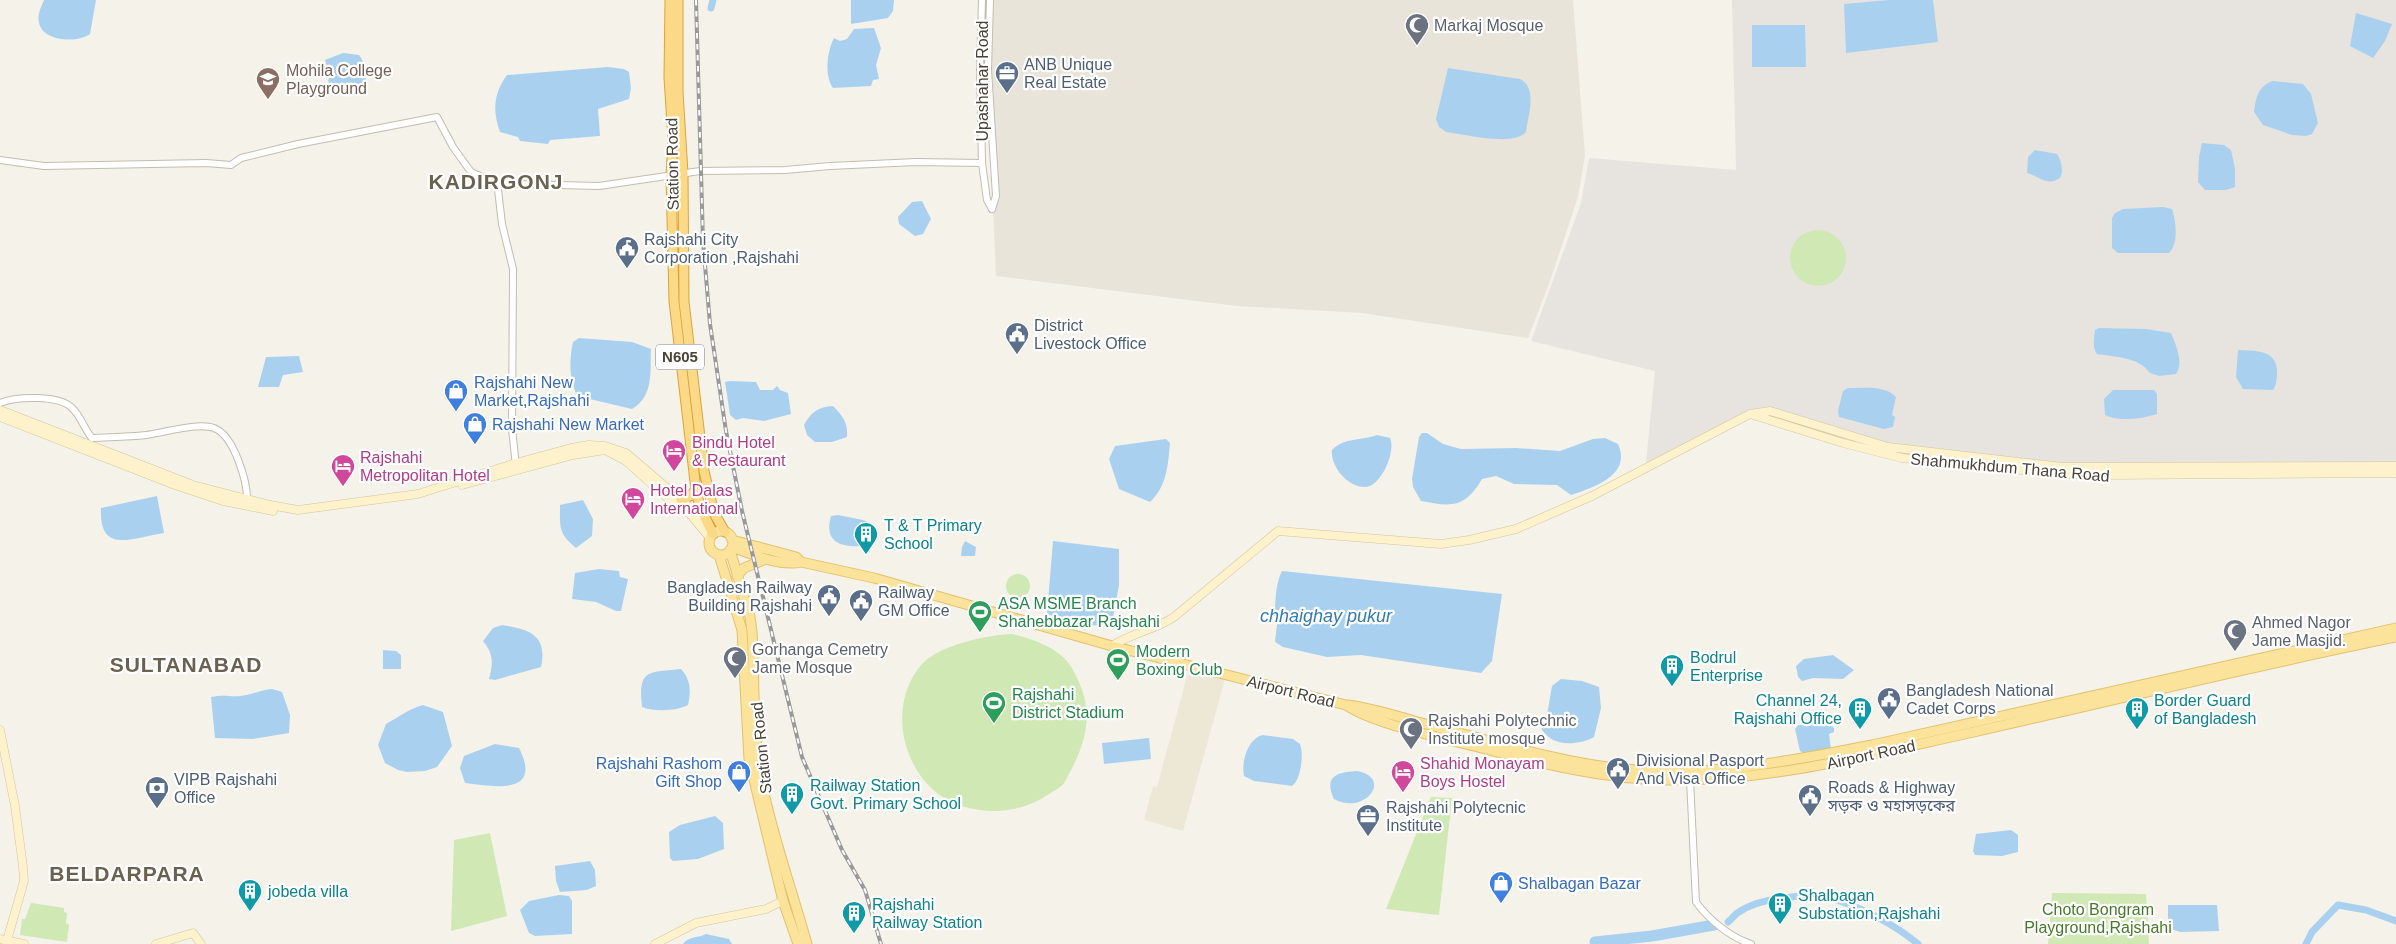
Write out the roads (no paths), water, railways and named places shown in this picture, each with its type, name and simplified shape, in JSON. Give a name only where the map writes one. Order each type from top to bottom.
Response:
[{"type":"highway","name":"Station Road","points":[[670,0],[669,78],[673,139],[671,176],[674,301],[696,490],[700,507],[712,535]]},
{"type":"highway","name":"Station Road","points":[[678,0],[678,92],[683,174],[684,302],[697,420],[709,492],[718,521],[725,532]]},
{"type":"highway","points":[[681,500],[690,496],[696,490]]},
{"type":"main road","points":[[0,410],[193,485],[247,502]]},
{"type":"main road","name":"Shahmukhdum Thana Road","points":[[1112,646],[1145,630],[1161,626],[1174,617],[1278,531],[1441,544],[1470,540],[1510,530],[1592,496],[1750,414],[1770,411],[1845,435],[1903,450],[2063,467],[2396,466]]},
{"type":"main road","name":"Shahmukhdum Thana Road","points":[[1750,414],[1886,455],[2063,474],[2396,473]]},
{"type":"main road","points":[[0,417],[175,486],[247,502],[298,510],[326,508],[418,494],[517,466],[571,448],[589,445],[605,446],[626,453],[681,500],[712,535]]},
{"type":"main road","points":[[517,466],[605,450],[626,461],[665,496],[690,514],[712,535]]},
{"type":"main road","points":[[712,535],[719,531],[725,532]]},
{"type":"main road","name":"N605","points":[[725,532],[731,546]]},
{"type":"main road","name":"N605","points":[[712,535],[710,548],[720,555]]},
{"type":"main road","points":[[720,555],[731,546]]},
{"type":"main road","name":"Airport Road","points":[[731,546],[796,557],[801,562]]},
{"type":"main road","name":"Airport Road","points":[[731,546],[769,559],[795,564],[801,562],[874,578],[1112,646],[1346,705],[1571,760],[1624,769],[1702,771],[1791,761],[2050,710],[2396,637]]},
{"type":"main road","name":"Station Road","points":[[731,546],[752,631],[761,778],[770,818],[807,944]]},
{"type":"main road","name":"Station Road","points":[[720,555],[742,630],[749,759],[783,901],[798,944]]},
{"type":"main road","points":[[737,576],[744,568],[755,562],[769,559]]},
{"type":"main road","name":"Airport Road","points":[[1346,705],[1357,712],[1433,736],[1568,770],[1622,778],[1690,780],[1793,770],[1874,754],[2396,628]]},
{"type":"main road","points":[[0,730],[15,806],[24,881],[4,941],[24,944]]},
{"type":"main road","points":[[655,944],[696,923],[766,909],[783,901]]},
{"type":"main road","points":[[156,944],[192,933],[201,944]]},
{"type":"street","name":"Upashahar Road","points":[[982,0],[980,70],[982,163],[987,200],[992,209],[996,196],[988,70],[990,0]]},
{"type":"street","points":[[0,160],[44,166],[206,163],[232,165],[241,158],[298,144],[437,117],[453,147],[471,172],[497,181],[518,184],[598,186],[700,170],[786,170],[916,162],[982,163]]},
{"type":"street","points":[[497,181],[502,224],[513,269],[512,429],[517,466]]},
{"type":"street","points":[[0,403],[7,400],[34,398],[68,404],[75,410],[92,438],[144,435],[204,426],[215,428],[227,440],[238,457],[247,502]]},
{"type":"street","points":[[1690,780],[1696,902],[1709,917],[1738,940],[1751,944]]},
{"type":"water","points":[[44,0],[96,0],[90,34],[78,39],[61,39],[47,34],[39,23],[40,11]]},
{"type":"water","points":[[851,0],[894,0],[893,11],[888,18],[851,24]]},
{"type":"water","points":[[1888,0],[1933,0],[1938,42],[1846,53],[1844,4]]},
{"type":"water","points":[[2356,13],[2392,24],[2385,41],[2373,58],[2350,46]]},
{"type":"water","points":[[1752,25],[1805,25],[1806,67],[1752,67]]},
{"type":"water","points":[[874,28],[881,48],[876,65],[879,79],[873,80],[871,86],[833,88],[828,77],[828,63],[834,38],[840,41],[847,39],[854,29]]},
{"type":"water","points":[[343,53],[359,55],[361,58],[366,72],[365,87],[363,91],[333,96],[328,81],[330,76],[325,60]]},
{"type":"water","points":[[608,67],[624,69],[629,72],[631,88],[629,99],[598,109],[600,136],[550,140],[548,144],[520,141],[518,137],[500,132],[495,109],[499,88],[507,75]]},
{"type":"water","points":[[1448,68],[1520,79],[1526,83],[1530,95],[1530,110],[1526,132],[1511,139],[1500,139],[1446,132],[1439,127],[1436,119]]},
{"type":"water","points":[[2272,81],[2303,84],[2311,94],[2318,123],[2312,134],[2306,136],[2292,135],[2263,125],[2254,112],[2256,102],[2261,89]]},
{"type":"water","points":[[2202,143],[2224,145],[2231,150],[2235,168],[2235,187],[2226,190],[2205,190],[2198,182],[2199,157]]},
{"type":"water","points":[[2035,150],[2057,154],[2062,166],[2060,178],[2047,181],[2027,173],[2028,157]]},
{"type":"water","points":[[922,201],[931,219],[923,234],[915,236],[899,224],[898,217],[912,202]]},
{"type":"water","points":[[2163,207],[2172,209],[2175,220],[2174,244],[2169,253],[2118,253],[2112,248],[2112,218],[2115,213],[2123,209]]},
{"type":"water","points":[[2099,328],[2146,329],[2171,333],[2179,359],[2176,374],[2159,376],[2150,373],[2140,364],[2133,361],[2097,354],[2094,349],[2094,340],[2095,330]]},
{"type":"water","points":[[579,338],[632,342],[651,349],[649,383],[644,397],[639,404],[632,409],[577,396],[572,382],[570,362],[573,342]]},
{"type":"water","points":[[2238,350],[2263,352],[2273,358],[2276,363],[2277,378],[2273,390],[2243,389],[2236,377]]},
{"type":"water","points":[[299,356],[303,372],[283,375],[279,387],[258,387],[266,357]]},
{"type":"water","points":[[725,382],[756,382],[760,390],[773,390],[777,386],[780,390],[788,393],[791,414],[764,421],[743,418],[736,420],[730,415]]},
{"type":"water","points":[[1848,388],[1874,388],[1892,393],[1896,397],[1892,415],[1895,417],[1893,427],[1884,429],[1839,417],[1838,411],[1843,391]]},
{"type":"water","points":[[2113,390],[2154,390],[2157,394],[2157,414],[2131,419],[2105,415],[2104,399]]},
{"type":"water","points":[[833,406],[844,420],[847,428],[847,437],[832,442],[815,442],[807,435],[804,425],[815,411]]},
{"type":"water","points":[[1422,433],[1427,433],[1443,444],[1461,449],[1516,448],[1560,451],[1593,439],[1605,438],[1618,444],[1621,455],[1620,464],[1615,472],[1600,484],[1571,495],[1557,485],[1514,484],[1496,476],[1482,479],[1470,496],[1457,503],[1432,503],[1421,501],[1413,487],[1412,479],[1419,437]]},
{"type":"water","points":[[1377,435],[1390,438],[1391,451],[1386,467],[1372,485],[1366,487],[1353,484],[1337,469],[1332,456],[1332,450],[1348,441]]},
{"type":"water","points":[[1166,439],[1170,443],[1166,475],[1156,496],[1150,502],[1119,489],[1109,459],[1115,446]]},
{"type":"water","points":[[157,496],[164,533],[129,540],[119,540],[111,538],[105,532],[101,508]]},
{"type":"water","points":[[583,500],[593,519],[592,536],[576,548],[566,538],[561,529],[560,505]]},
{"type":"water","points":[[838,515],[874,524],[876,533],[872,545],[847,546],[834,540],[830,534],[829,527],[831,516]]},
{"type":"water","points":[[965,541],[976,547],[975,556],[961,556]]},
{"type":"water","points":[[1053,541],[1119,549],[1119,585],[1112,624],[1083,626],[1047,614]]},
{"type":"water","points":[[599,569],[619,571],[620,577],[628,579],[621,611],[616,611],[596,602],[572,599],[575,573]]},
{"type":"water","name":"chhaighay pukur","points":[[1282,571],[1502,594],[1492,661],[1481,673],[1361,655],[1327,657],[1283,647],[1275,642],[1277,624],[1274,622],[1276,590]]},
{"type":"water","points":[[502,625],[528,632],[539,641],[542,648],[541,667],[495,680],[489,679],[492,659],[483,641],[493,628]]},
{"type":"water","points":[[383,650],[396,651],[401,655],[401,669],[383,669]]},
{"type":"water","points":[[1833,655],[1854,670],[1843,679],[1813,678],[1802,681],[1798,677],[1796,666],[1804,659]]},
{"type":"water","points":[[681,669],[687,677],[689,686],[688,705],[678,709],[665,710],[653,710],[642,707],[642,685],[648,675],[653,672]]},
{"type":"water","points":[[1561,679],[1582,681],[1599,687],[1601,708],[1594,737],[1577,743],[1560,742],[1546,735],[1541,728],[1539,719],[1547,715],[1552,686]]},
{"type":"water","points":[[272,689],[282,692],[290,715],[289,733],[253,739],[215,738],[211,697],[240,696]]},
{"type":"water","points":[[423,705],[443,712],[452,746],[437,767],[425,771],[407,772],[398,770],[385,763],[378,745],[386,724],[408,711]]},
{"type":"water","points":[[1810,721],[1830,725],[1834,728],[1834,732],[1829,734],[1831,749],[1805,754],[1800,751],[1795,729],[1798,725],[1809,725]]},
{"type":"water","points":[[1263,735],[1293,739],[1300,744],[1302,754],[1301,766],[1298,778],[1292,786],[1254,781],[1244,776],[1243,770],[1247,751],[1253,741]]},
{"type":"water","points":[[1149,738],[1151,759],[1104,764],[1102,743]]},
{"type":"water","points":[[495,744],[519,748],[525,763],[525,774],[520,781],[512,785],[502,786],[465,783],[460,768],[464,756]]},
{"type":"water","points":[[1357,771],[1368,775],[1373,781],[1374,787],[1371,794],[1355,803],[1345,803],[1334,799],[1330,785],[1331,780],[1338,774]]},
{"type":"water","points":[[715,816],[723,823],[724,849],[698,859],[673,861],[670,858],[669,832],[680,825]]},
{"type":"water","points":[[2011,830],[2018,835],[2018,852],[2002,856],[1975,855],[1973,851],[1976,834]]},
{"type":"water","points":[[590,861],[595,870],[596,886],[587,890],[560,892],[556,881],[555,866]]},
{"type":"water","points":[[559,895],[569,896],[572,901],[572,934],[535,936],[529,933],[520,910],[529,901]]},
{"type":"water","points":[[2168,905],[2217,905],[2219,931],[2180,932],[2168,928]]},
{"type":"water","points":[[706,934],[729,939],[732,944],[683,944],[685,941]]},
{"type":"waterway","points":[[711,8],[713,0]]},
{"type":"waterway","points":[[1728,922],[1739,912],[1760,903],[1787,897],[1815,896],[1837,900],[1869,913],[1890,924],[1918,944]]},
{"type":"waterway","points":[[2306,944],[2312,932],[2338,905],[2366,910],[2396,921]]},
{"type":"waterway","points":[[1595,942],[1652,936],[1714,925]]},
{"type":"railway","points":[[696,0],[703,241],[710,324],[726,431],[742,511],[802,757],[842,850],[865,890],[881,944]]},
{"type":"place","name":"Markaj Mosque","points":[[1417,46]]},
{"type":"place","name":"ANB Unique Real Estate","points":[[1007,94]]},
{"type":"place","name":"Mohila College Playground","points":[[268,100]]},
{"type":"place","name":"Rajshahi City Corporation ,Rajshahi","points":[[627,269]]},
{"type":"place","name":"District Livestock Office","points":[[1017,355]]},
{"type":"place","name":"Rajshahi New Market,Rajshahi","points":[[456,412]]},
{"type":"place","name":"Rajshahi New Market","points":[[475,445]]},
{"type":"place","name":"Bindu Hotel & Restaurant","points":[[674,472]]},
{"type":"place","name":"Rajshahi Metropolitan Hotel","points":[[343,487]]},
{"type":"place","name":"Hotel Dalas International","points":[[633,520]]},
{"type":"place","name":"T & T Primary School","points":[[866,555]]},
{"type":"place","name":"Bangladesh Railway Building Rajshahi","points":[[829,617]]},
{"type":"place","name":"Railway GM Office","points":[[861,622]]},
{"type":"place","name":"ASA MSME Branch Shahebbazar Rajshahi","points":[[980,633]]},
{"type":"place","name":"Ahmed Nagor Jame Masjid.","points":[[2235,652]]},
{"type":"place","name":"Gorhanga Cemetry Jame Mosque","points":[[735,679]]},
{"type":"place","name":"Modern Boxing Club","points":[[1118,681]]},
{"type":"place","name":"Bodrul Enterprise","points":[[1672,687]]},
{"type":"place","name":"Bangladesh National Cadet Corps","points":[[1889,720]]},
{"type":"place","name":"Rajshahi District Stadium","points":[[994,724]]},
{"type":"place","name":"Channel 24, Rajshahi Office","points":[[1860,730]]},
{"type":"place","name":"Border Guard of Bangladesh","points":[[2137,730]]},
{"type":"place","name":"Rajshahi Polytechnic Institute mosque","points":[[1411,750]]},
{"type":"place","name":"Divisional Pasport And Visa Office","points":[[1618,790]]},
{"type":"place","name":"Rajshahi Rashom Gift Shop","points":[[739,793]]},
{"type":"place","name":"Shahid Monayam Boys Hostel","points":[[1403,793]]},
{"type":"place","name":"VIPB Rajshahi Office","points":[[157,809]]},
{"type":"place","name":"Railway Station Govt. Primary School","points":[[792,815]]},
{"type":"place","name":"Roads & Highway সড়ক ও মহাসড়কের","points":[[1810,817]]},
{"type":"place","name":"Rajshahi Polytecnic Institute","points":[[1368,837]]},
{"type":"place","name":"Shalbagan Bazar","points":[[1501,904]]},
{"type":"place","name":"jobeda villa","points":[[250,912]]},
{"type":"place","name":"Shalbagan Substation,Rajshahi","points":[[1780,925]]},
{"type":"place","name":"Rajshahi Railway Station","points":[[854,934]]},
{"type":"district","name":"KADIRGONJ","points":[[496,182]]},
{"type":"district","name":"SULTANABAD","points":[[186,665]]},
{"type":"district","name":"BELDARPARA","points":[[127,874]]},
{"type":"park label","name":"Choto Bongram Playground,Rajshahi","points":[[2098,918]]}]
